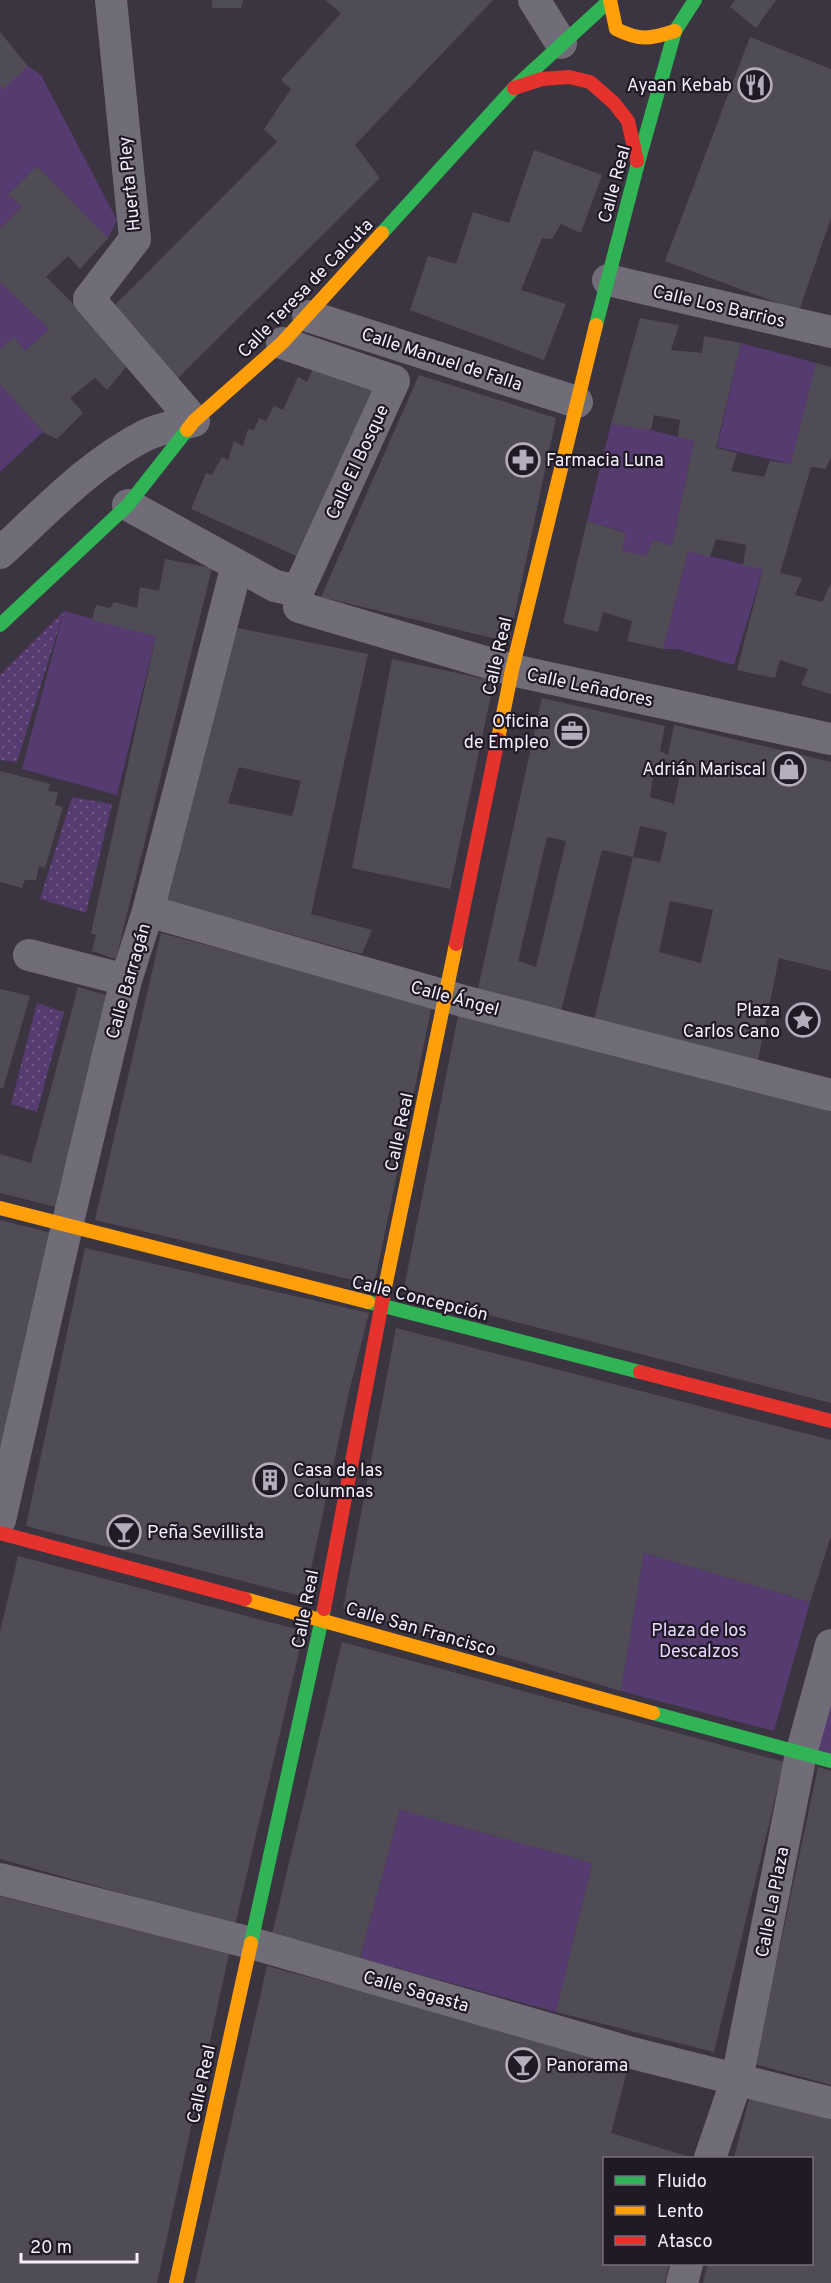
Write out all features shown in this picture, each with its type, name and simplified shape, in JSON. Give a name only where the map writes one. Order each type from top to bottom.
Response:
[{"type":"street","name":"Huerta Pley","points":[[111,0],[135,239],[89,299],[195,421]]},
{"type":"street","points":[[534,0],[561,43]]},
{"type":"street","name":"Calle Teresa de Calcuta","points":[[0,625],[128,505],[195,421],[282,343],[514,88],[610,0]]},
{"type":"street","points":[[610,0],[616,30],[649,40],[675,31]]},
{"type":"street","name":"Calle Real","points":[[176,2283],[322,1620],[381,1307],[512,670],[638,163],[675,31],[695,0]]},
{"type":"street","points":[[514,88],[542,79],[569,77],[590,82],[614,103],[628,122],[638,163]]},
{"type":"street","name":"Calle Los Barrios","points":[[608,280],[831,332]]},
{"type":"street","name":"Calle Manuel de Falla","points":[[308,316],[577,402]]},
{"type":"street","name":"Calle El Bosque","points":[[282,343],[394,381],[298,591]]},
{"type":"street","points":[[394,381],[408,348]]},
{"type":"street","points":[[0,554],[78,482],[121,450],[148,434],[195,421]]},
{"type":"street","points":[[128,505],[275,585],[298,591]]},
{"type":"street","name":"Calle Barragán","points":[[0,1520],[126,980],[148,911],[237,565]]},
{"type":"street","name":"Calle Leñadores","points":[[298,591],[299,608],[512,670],[831,739]]},
{"type":"street","name":"Calle Ángel","points":[[148,911],[444,995],[831,1095]]},
{"type":"street","points":[[29,955],[126,980]]},
{"type":"street","name":"Calle Concepción","points":[[0,1208],[831,1421]]},
{"type":"street","name":"Calle San Francisco","points":[[0,1533],[816,1758]]},
{"type":"street","name":"Calle La Plaza","points":[[710,2157],[736,2079],[816,1758],[831,1645]]},
{"type":"street","name":"Calle Sagasta","points":[[0,1879],[251,1944],[632,2053],[831,2103]]},
{"type":"street","points":[[682,2283],[687,2265]]},
{"type":"green space","points":[[28,66],[41,75],[117,220],[108,238],[37,166],[8,195],[22,206],[0,227],[0,86],[3,88]]},
{"type":"green space","points":[[0,282],[49,329],[25,351],[0,349]]},
{"type":"green space","points":[[741,343],[816,363],[791,464],[717,447]]},
{"type":"green space","points":[[0,384],[43,432],[0,472]]},
{"type":"green space","points":[[611,424],[628,424],[694,441],[672,546],[654,540],[646,556],[622,551],[625,532],[587,521]]},
{"type":"green space","points":[[688,551],[763,569],[734,665],[677,649],[663,649]]},
{"type":"green space","points":[[64,611],[17,762],[0,760],[0,675]]},
{"type":"green space","points":[[64,611],[156,636],[117,795],[22,769]]},
{"type":"green space","points":[[72,797],[112,804],[86,913],[40,899]]},
{"type":"green space","points":[[37,1003],[64,1012],[37,1112],[11,1104]]},
{"type":"green space","name":"Plaza de los Descalzos","points":[[644,1553],[810,1602],[774,1731],[621,1691]]},
{"type":"green space","points":[[831,1681],[831,1754],[813,1750]]},
{"type":"green space","points":[[400,1810],[592,1863],[556,2012],[360,1958]]},
{"type":"building","points":[[212,0],[243,0],[241,8],[212,8]]},
{"type":"building","points":[[325,0],[493,0],[355,145],[380,178],[173,383],[112,308],[277,142],[264,129],[291,89],[281,80],[341,13]]},
{"type":"building","points":[[735,0],[776,0],[756,28],[730,7]]},
{"type":"building","points":[[0,32],[28,66],[3,89],[0,86]]},
{"type":"building","points":[[750,37],[831,69],[831,218],[799,311],[665,261]]},
{"type":"building","points":[[534,150],[602,175],[581,233],[561,224],[552,239],[542,238],[521,290],[566,304],[544,360],[410,310],[428,256],[456,264],[473,212],[509,223]]},
{"type":"building","points":[[37,166],[108,238],[80,269],[68,256],[46,277],[131,361],[107,390],[95,378],[70,398],[83,413],[57,439],[43,432],[0,384],[0,349],[14,337],[25,351],[49,329],[0,282],[0,227],[22,206],[8,195]]},
{"type":"building","points":[[640,318],[679,325],[671,350],[702,353],[704,336],[741,343],[716,448],[737,453],[731,471],[764,477],[770,461],[791,464],[816,363],[831,367],[831,456],[826,469],[811,467],[780,573],[802,578],[795,595],[822,602],[831,583],[831,694],[801,685],[808,669],[780,660],[775,678],[737,670],[763,569],[743,565],[746,545],[716,539],[710,557],[688,551],[663,649],[627,641],[632,621],[603,612],[598,632],[563,623],[587,521],[626,533],[622,551],[646,556],[654,540],[672,546],[694,441],[678,437],[680,420],[654,415],[651,430],[611,424]]},
{"type":"building","points":[[315,364],[375,391],[301,558],[191,509],[206,473],[212,475],[222,457],[228,460],[234,441],[243,446],[248,429],[254,430],[259,418],[266,421],[274,406],[283,410],[298,377],[307,382]]},
{"type":"building","points":[[419,375],[556,418],[509,642],[321,597]]},
{"type":"building","points":[[165,559],[212,568],[116,959],[92,951],[96,935],[91,933],[156,636],[92,620],[96,605],[110,608],[114,602],[137,608],[140,587],[159,591]]},
{"type":"building","points":[[227,626],[368,654],[311,914],[372,930],[362,954],[164,900]],"holes":[[[239,767],[301,781],[292,816],[228,803]]]},
{"type":"building","points":[[392,659],[494,681],[450,889],[352,868]]},
{"type":"building","points":[[542,698],[665,726],[660,751],[668,755],[674,725],[831,762],[831,971],[779,958],[758,1060],[594,1020],[633,857],[602,850],[561,1011],[477,993]],"holes":[[[654,770],[680,774],[674,804],[650,797]],[[640,826],[667,832],[660,862],[633,857]],[[547,837],[566,841],[536,967],[518,961]],[[670,901],[713,910],[701,963],[659,952]]]},
{"type":"building","points":[[0,771],[50,784],[48,791],[58,792],[55,805],[63,807],[45,868],[39,866],[36,880],[25,880],[22,888],[0,882]]},
{"type":"building","points":[[161,933],[432,1005],[374,1285],[95,1220]]},
{"type":"building","points":[[78,987],[109,996],[60,1208],[0,1193],[0,1154],[31,1163]]},
{"type":"building","points":[[0,989],[30,996],[3,1089],[0,1088]]},
{"type":"building","points":[[459,1011],[831,1107],[831,1403],[403,1293]]},
{"type":"building","points":[[0,1220],[55,1234],[0,1464]]},
{"type":"building","points":[[85,1248],[369,1313],[349,1392],[305,1597],[26,1526]]},
{"type":"building","points":[[396,1328],[831,1440],[831,1536],[810,1602],[644,1553],[621,1691],[343,1609]]},
{"type":"building","points":[[18,1556],[304,1631],[235,1925],[0,1859],[0,1632]]},
{"type":"building","points":[[342,1642],[784,1762],[714,2052],[556,2012],[592,1863],[400,1810],[360,1958],[272,1934]]},
{"type":"building","points":[[818,1767],[831,1771],[831,2085],[755,2064]]},
{"type":"building","points":[[0,1896],[229,1954],[157,2283],[0,2283]]},
{"type":"building","points":[[267,1966],[629,2063],[611,2133],[690,2157],[603,2157],[603,2265],[669,2265],[665,2283],[195,2283]]},
{"type":"building","points":[[750,2095],[831,2117],[831,2283],[703,2283],[708,2265],[813,2265],[813,2157],[734,2157]]},
{"type":"traffic: fast","points":[[382,233],[514,88],[610,0]]},
{"type":"traffic: fast","points":[[596,325],[675,31],[695,0]]},
{"type":"traffic: fast","points":[[0,625],[128,505],[187,430]]},
{"type":"traffic: fast","points":[[368,1302],[640,1372]]},
{"type":"traffic: fast","points":[[251,1943],[324,1609]]},
{"type":"traffic: fast","points":[[653,1713],[831,1761]]},
{"type":"traffic: slow","points":[[610,0],[616,29],[639,37],[659,36],[675,31]]},
{"type":"traffic: slow","points":[[187,430],[194,421],[282,343],[382,233]]},
{"type":"traffic: slow","points":[[498,739],[512,670],[596,325]]},
{"type":"traffic: slow","points":[[383,1297],[456,944]]},
{"type":"traffic: slow","points":[[0,1208],[368,1302]]},
{"type":"traffic: slow","points":[[245,1599],[653,1713]]},
{"type":"traffic: slow","points":[[176,2283],[251,1943]]},
{"type":"traffic: jam","points":[[514,88],[542,79],[569,77],[590,82],[614,103],[628,121],[637,161]]},
{"type":"traffic: jam","points":[[456,944],[498,739]]},
{"type":"traffic: jam","points":[[324,1609],[383,1297]]},
{"type":"traffic: jam","points":[[640,1372],[831,1421]]},
{"type":"traffic: jam","points":[[0,1533],[245,1599]]},
{"type":"place","name":"Ayaan Kebab","points":[[755,85]]},
{"type":"place","name":"Farmacia Luna","points":[[523,460]]},
{"type":"place","name":"Oficina de Empleo","points":[[572,731]]},
{"type":"place","name":"Adrián Mariscal","points":[[789,769]]},
{"type":"place","name":"Plaza Carlos Cano","points":[[803,1020]]},
{"type":"place","name":"Casa de las Columnas","points":[[270,1480]]},
{"type":"place","name":"Peña Sevillista","points":[[124,1532]]},
{"type":"place","name":"Panorama","points":[[523,2065]]}]
